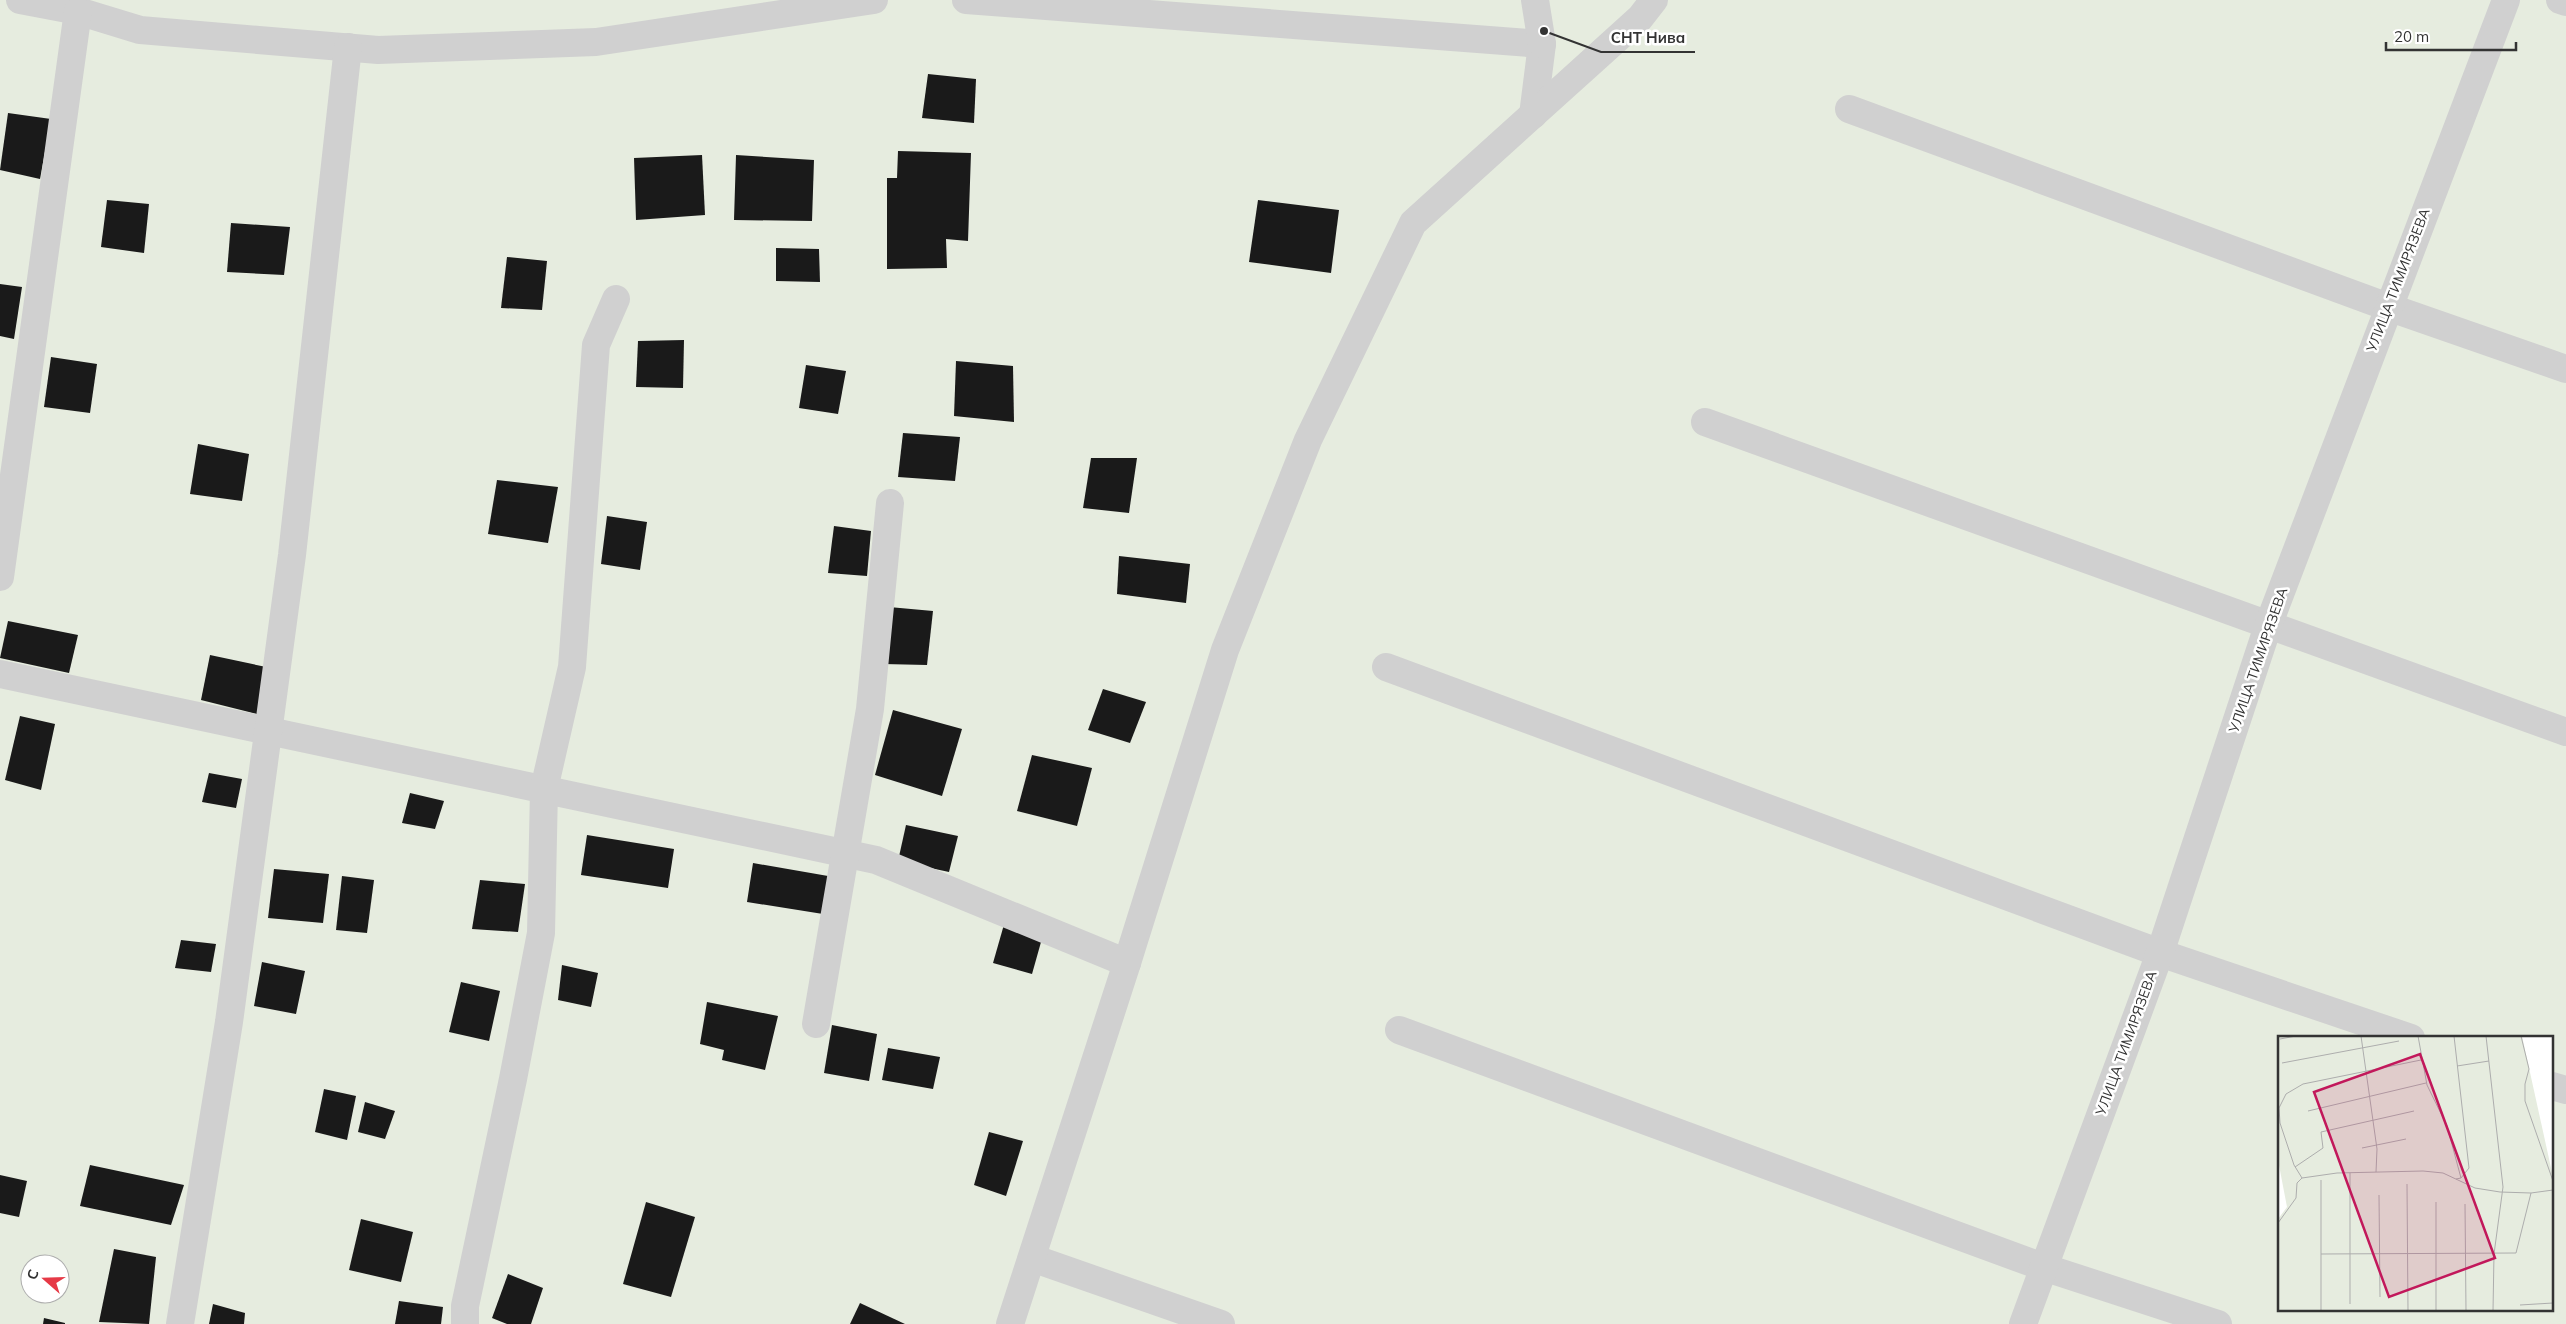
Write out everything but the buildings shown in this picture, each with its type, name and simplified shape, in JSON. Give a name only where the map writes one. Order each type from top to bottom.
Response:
[{"type":"street","points":[[20,0],[78,11],[140,30],[378,50],[596,42],[874,0]]},
{"type":"street","points":[[966,0],[1542,44]]},
{"type":"street","points":[[1532,115],[1542,44],[1535,0]]},
{"type":"street","points":[[1010,1324],[1128,963],[1225,650],[1312,432],[1413,223],[1640,18],[1654,0]]},
{"type":"street","name":"УЛИЦА ТИМИРЯЗЕВА","points":[[2023,1324],[2160,953],[2268,626],[2506,0]]},
{"type":"street","points":[[2560,0],[2566,2]]},
{"type":"street","points":[[0,577],[78,11]]},
{"type":"street","points":[[180,1324],[229,1022],[292,555],[348,47]]},
{"type":"street","points":[[1849,109],[2388,307],[2566,369]]},
{"type":"street","points":[[465,1324],[465,1306],[541,933],[544,789],[572,667],[596,344],[616,299]]},
{"type":"street","points":[[1705,422],[2566,732]]},
{"type":"street","points":[[816,1024],[870,709],[890,503]]},
{"type":"street","points":[[1386,667],[2160,953],[2404,1036]]},
{"type":"street","points":[[0,674],[876,860],[1128,963]]},
{"type":"street","points":[[1399,1030],[2043,1267],[2218,1324]]},
{"type":"street","points":[[1032,1258],[1221,1324]]},
{"type":"shaded area","points":[[0,0],[2566,0],[2566,1324],[0,1324]]},
{"type":"place","name":"СНТ Нива","points":[[1544,31]]}]
